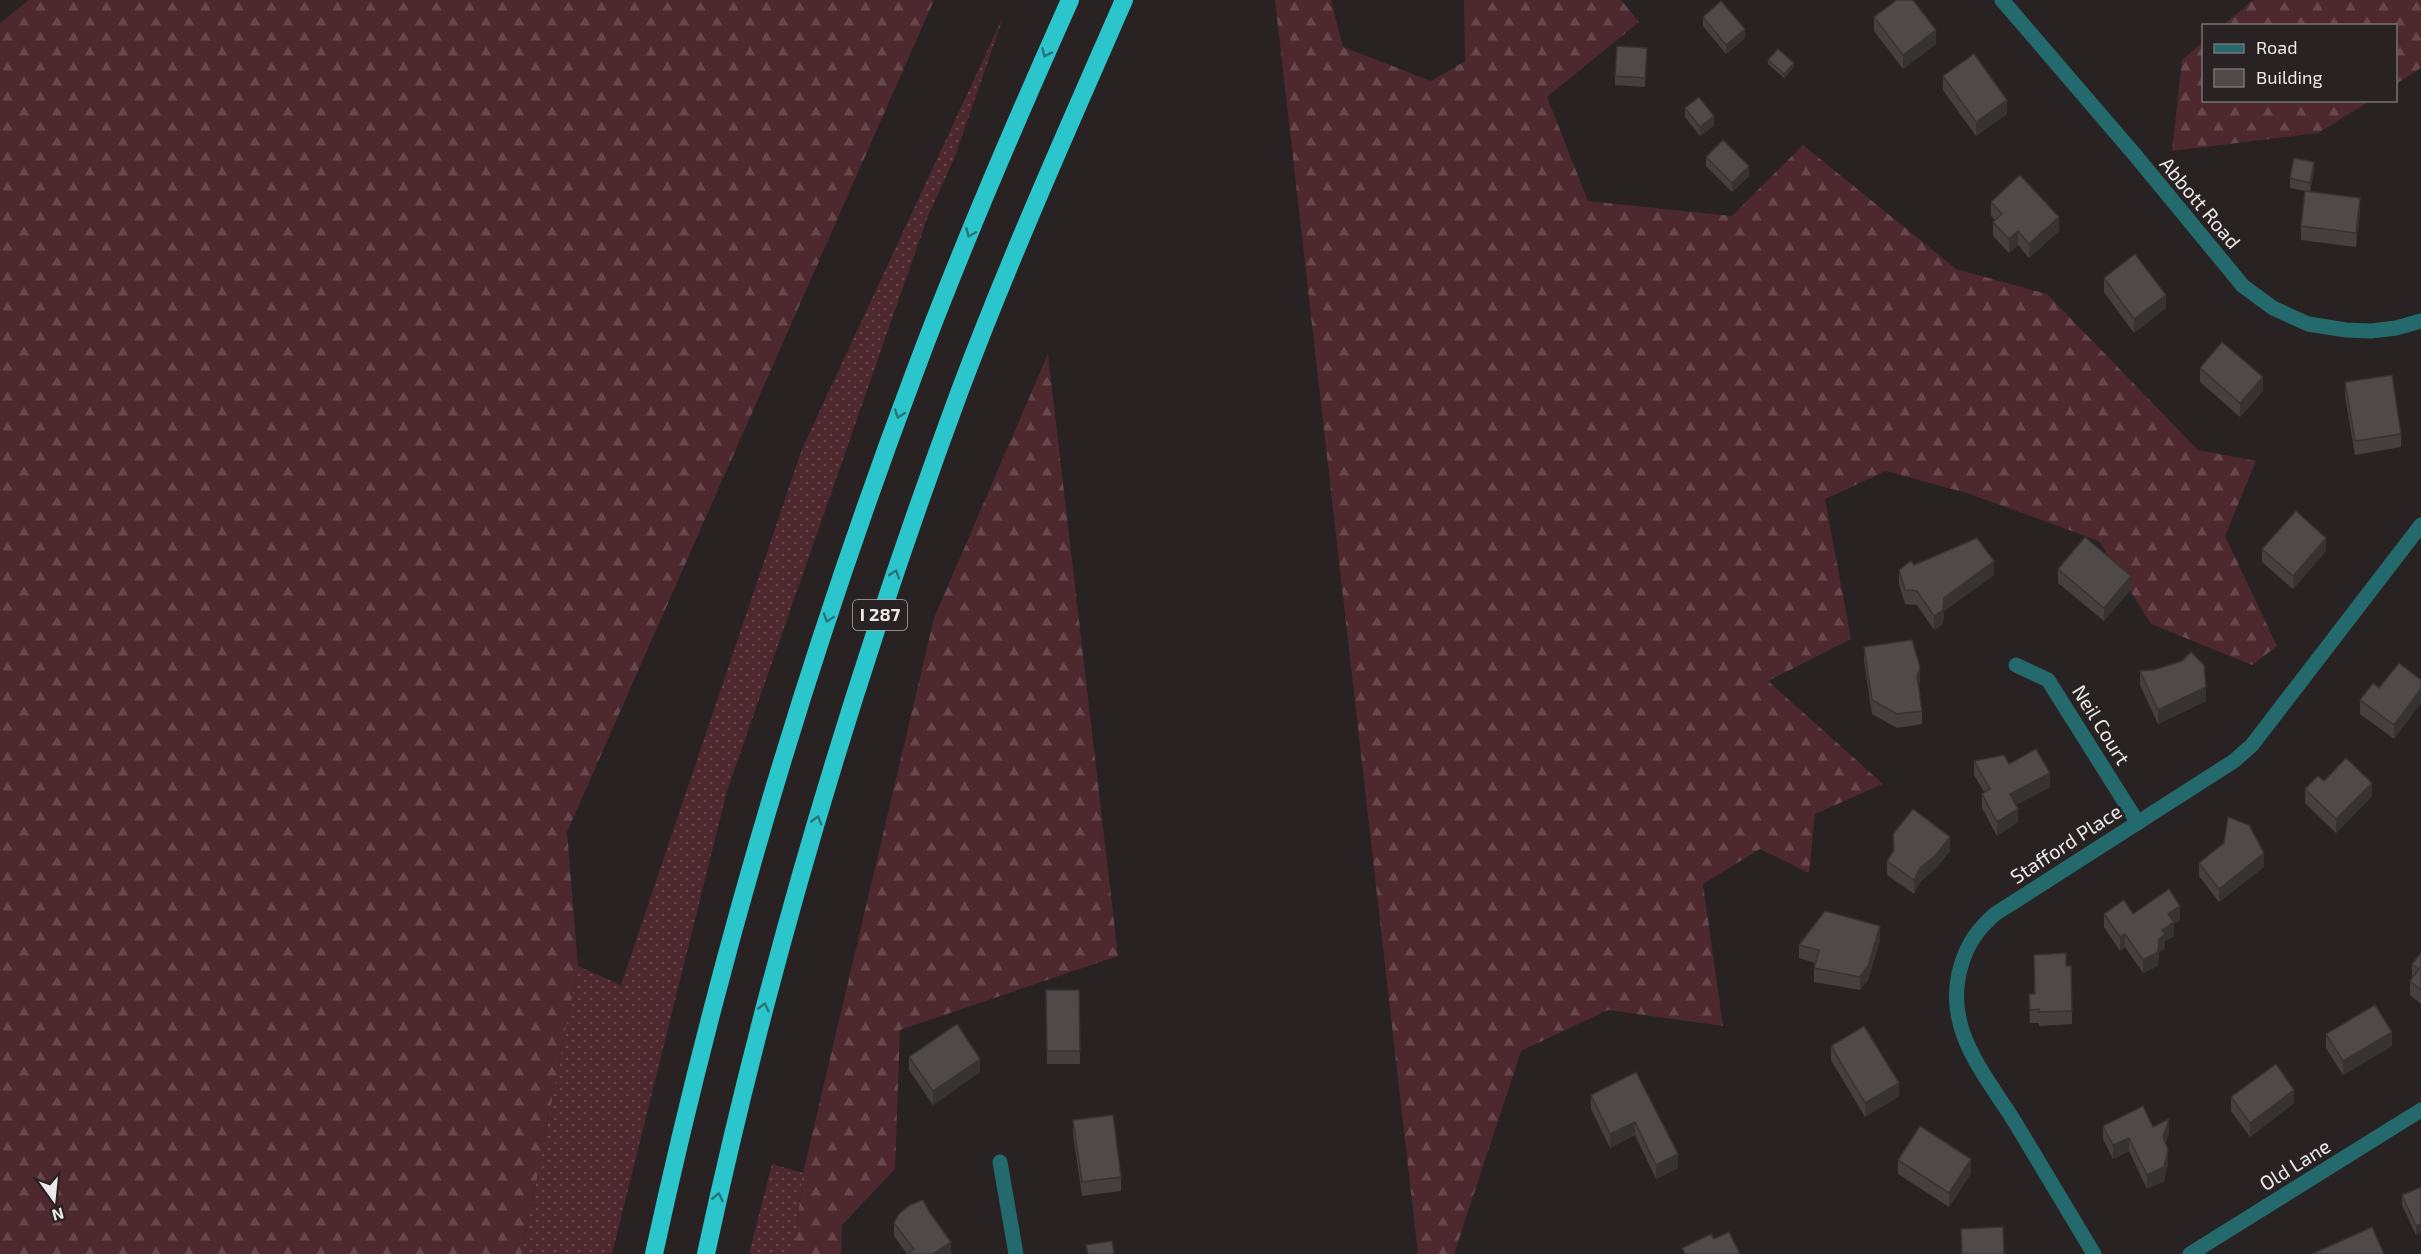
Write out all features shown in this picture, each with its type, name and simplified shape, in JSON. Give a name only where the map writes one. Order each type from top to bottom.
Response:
[{"type":"highway","name":"I 287","points":[[654,1254],[692,1092],[743,896],[808,678],[914,373],[954,272],[1070,0]]},
{"type":"highway","name":"I 287","points":[[706,1254],[741,1103],[791,909],[855,692],[884,603],[960,390],[1041,190],[1124,0]]},
{"type":"street","name":"Abbott Road","points":[[2002,0],[2135,155],[2242,286],[2273,308],[2308,324],[2371,331],[2421,321]]},
{"type":"street","name":"Stafford Place","points":[[2094,1254],[1999,1096],[1969,1052],[1957,1016],[1956,990],[1965,954],[1977,932],[1986,922],[2234,761],[2252,745],[2421,525]]},
{"type":"street","name":"Neil Court","points":[[2016,665],[2048,680],[2138,823]]},
{"type":"street","name":"Old Lane","points":[[2190,1254],[2421,1110]]},
{"type":"street","points":[[1000,1162],[1016,1254]]},
{"type":"green space","points":[[29,0],[934,0],[567,832],[578,966],[522,1254],[0,1254],[0,23]]},
{"type":"green space","points":[[1275,0],[1331,0],[1343,47],[1431,81],[1465,61],[1464,0],[1621,0],[1639,22],[1547,97],[1588,201],[1732,216],[1803,145],[1956,269],[2047,294],[2198,450],[2256,461],[2225,536],[2277,646],[2252,665],[2151,624],[2099,541],[1970,494],[1886,471],[1825,499],[1851,639],[1768,681],[1883,784],[1815,814],[1809,873],[1760,849],[1703,884],[1723,1026],[1608,1010],[1521,1051],[1454,1254],[1418,1254]]},
{"type":"green space","points":[[2253,0],[2421,0],[2421,68],[2397,83],[2397,24],[2224,24]]},
{"type":"green space","points":[[1004,15],[954,159],[928,216],[727,791],[612,1254],[522,1254],[578,966],[621,985],[802,449]]},
{"type":"green space","points":[[2202,43],[2202,102],[2368,102],[2318,133],[2172,151],[2182,60]]},
{"type":"green space","points":[[1048,354],[1118,956],[900,1030],[895,1169],[842,1225],[841,1254],[794,1254],[803,1173],[934,618]]},
{"type":"green space","points":[[772,1164],[803,1173],[794,1254],[749,1254]]},
{"type":"building","points":[[1897,0],[1913,0],[1936,30],[1903,55],[1874,17]]},
{"type":"building","points":[[1721,1],[1745,29],[1726,45],[1703,17]]},
{"type":"building","points":[[1617,46],[1647,48],[1645,78],[1615,76]]},
{"type":"building","points":[[1778,49],[1794,63],[1784,74],[1768,60]]},
{"type":"building","points":[[1974,54],[2007,100],[1976,122],[1943,76]]},
{"type":"building","points":[[1699,97],[1714,116],[1700,127],[1685,108]]},
{"type":"building","points":[[1723,140],[1749,166],[1732,183],[1706,157]]},
{"type":"building","points":[[2294,158],[2314,162],[2310,183],[2290,178]]},
{"type":"building","points":[[2020,175],[2059,217],[2029,244],[2018,231],[2009,239],[1993,222],[2002,214],[1991,202]]},
{"type":"building","points":[[2305,191],[2360,198],[2356,233],[2301,226]]},
{"type":"building","points":[[2135,254],[2166,295],[2134,319],[2104,278]]},
{"type":"building","points":[[2222,342],[2263,377],[2240,403],[2200,368]]},
{"type":"building","points":[[2392,375],[2401,434],[2355,441],[2345,382]]},
{"type":"building","points":[[2296,511],[2326,538],[2293,576],[2262,549]]},
{"type":"building","points":[[2085,537],[2131,576],[2104,608],[2058,569]]},
{"type":"building","points":[[1977,538],[1994,561],[1944,598],[1943,610],[1934,616],[1917,591],[1905,590],[1899,570],[1911,561],[1914,565]]},
{"type":"building","points":[[1912,640],[1920,667],[1917,676],[1922,711],[1897,714],[1872,700],[1864,647]]},
{"type":"building","points":[[2191,652],[2204,665],[2206,687],[2158,710],[2140,671],[2153,670],[2182,661]]},
{"type":"building","points":[[2399,663],[2421,680],[2421,689],[2394,725],[2360,700],[2373,683],[2379,688]]},
{"type":"building","points":[[2036,749],[2050,773],[2010,794],[2018,809],[1997,822],[1982,794],[1990,789],[1974,761],[2004,755],[2009,764]]},
{"type":"building","points":[[2346,758],[2372,783],[2336,819],[2305,789],[2318,776],[2324,781]]},
{"type":"building","points":[[1913,809],[1950,837],[1936,855],[1920,868],[1914,880],[1887,861],[1894,850],[1893,834]]},
{"type":"building","points":[[2228,817],[2249,825],[2264,853],[2219,889],[2199,863],[2224,843]]},
{"type":"building","points":[[2169,889],[2180,906],[2168,914],[2174,922],[2162,930],[2165,934],[2159,939],[2158,952],[2143,960],[2125,934],[2120,937],[2104,914],[2124,900],[2133,914]]},
{"type":"building","points":[[1825,911],[1880,926],[1868,966],[1860,977],[1814,968],[1819,950],[1799,945]]},
{"type":"building","points":[[2066,953],[2066,966],[2071,966],[2072,1011],[2030,1010],[2029,994],[2035,994],[2034,955]]},
{"type":"building","points":[[2421,953],[2421,990],[2410,981],[2419,969],[2412,964]]},
{"type":"building","points":[[1046,990],[1079,990],[1080,1051],[1047,1051]]},
{"type":"building","points":[[2375,1005],[2392,1032],[2343,1061],[2326,1034]]},
{"type":"building","points":[[957,1024],[980,1059],[933,1091],[909,1057]]},
{"type":"building","points":[[1864,1026],[1899,1083],[1865,1103],[1831,1046]]},
{"type":"building","points":[[2276,1064],[2294,1090],[2250,1123],[2231,1097]]},
{"type":"building","points":[[1636,1072],[1678,1154],[1656,1165],[1635,1122],[1610,1134],[1591,1095]]},
{"type":"building","points":[[2143,1106],[2153,1127],[2169,1119],[2163,1137],[2168,1150],[2164,1167],[2147,1175],[2129,1138],[2113,1145],[2103,1126]]},
{"type":"building","points":[[1113,1115],[1121,1177],[1082,1182],[1073,1120]]},
{"type":"building","points":[[1920,1126],[1971,1159],[1949,1193],[1898,1160]]},
{"type":"building","points":[[2421,1187],[2421,1224],[2416,1226],[2402,1195]]},
{"type":"building","points":[[923,1200],[951,1242],[933,1254],[907,1254],[914,1249],[894,1223],[899,1214],[910,1205]]},
{"type":"building","points":[[2003,1227],[2004,1254],[1962,1254],[1961,1229]]},
{"type":"building","points":[[2372,1227],[2384,1254],[2312,1254]]},
{"type":"building","points":[[1729,1232],[1740,1254],[1685,1254],[1682,1248],[1711,1234],[1714,1239]]},
{"type":"building","points":[[1112,1241],[1114,1254],[1088,1254],[1086,1245]]}]
